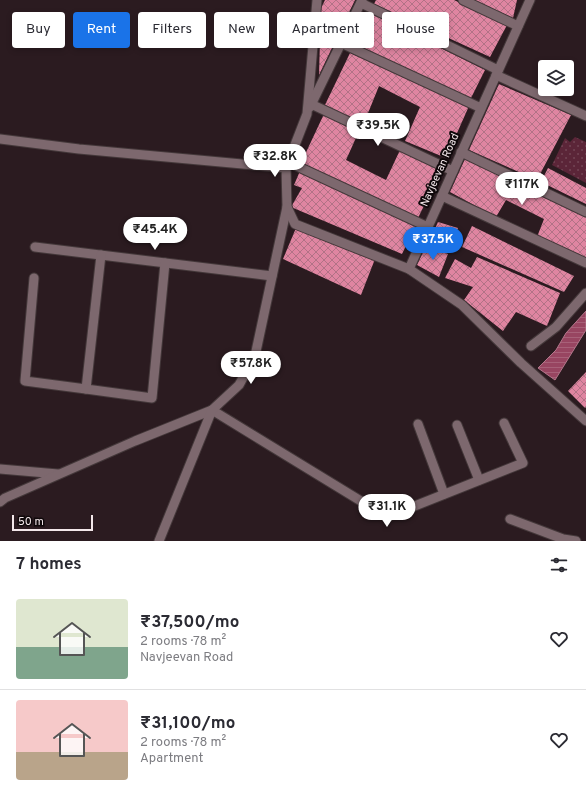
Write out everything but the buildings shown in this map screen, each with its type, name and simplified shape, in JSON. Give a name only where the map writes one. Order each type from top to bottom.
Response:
[{"type":"street","points":[[307,114],[317,0]]},
{"type":"street","points":[[464,0],[518,26]]},
{"type":"street","name":"Navjeevan Road","points":[[409,269],[530,0]]},
{"type":"street","points":[[356,12],[361,1],[497,72],[586,116]]},
{"type":"street","points":[[0,502],[5,498],[60,474],[212,410],[239,385],[255,356],[287,207],[287,165],[311,104],[339,48]]},
{"type":"street","points":[[352,48],[481,108]]},
{"type":"street","points":[[311,104],[453,171]]},
{"type":"street","points":[[0,139],[79,149],[287,165],[428,227]]},
{"type":"street","points":[[461,152],[586,212]]},
{"type":"street","points":[[442,196],[586,263]]},
{"type":"street","points":[[287,207],[295,224],[409,269],[462,305],[520,363],[585,418]]},
{"type":"street","points":[[35,247],[272,276]]},
{"type":"street","points":[[86,389],[101,255]]},
{"type":"street","points":[[34,278],[25,381],[152,398],[165,263]]},
{"type":"street","points":[[531,346],[556,327],[586,293]]},
{"type":"street","points":[[212,410],[387,517],[523,463],[504,423]]},
{"type":"street","points":[[159,541],[212,410]]},
{"type":"street","points":[[418,424],[444,494]]},
{"type":"street","points":[[457,425],[479,480]]},
{"type":"street","points":[[0,469],[60,474]]},
{"type":"street","points":[[510,519],[559,539],[576,541]]},
{"type":"shaded area","points":[[575,137],[586,142],[586,183],[552,165],[565,138],[570,142]]},
{"type":"shaded area","points":[[586,311],[586,330],[555,380],[538,368],[556,350],[566,333]]}]
